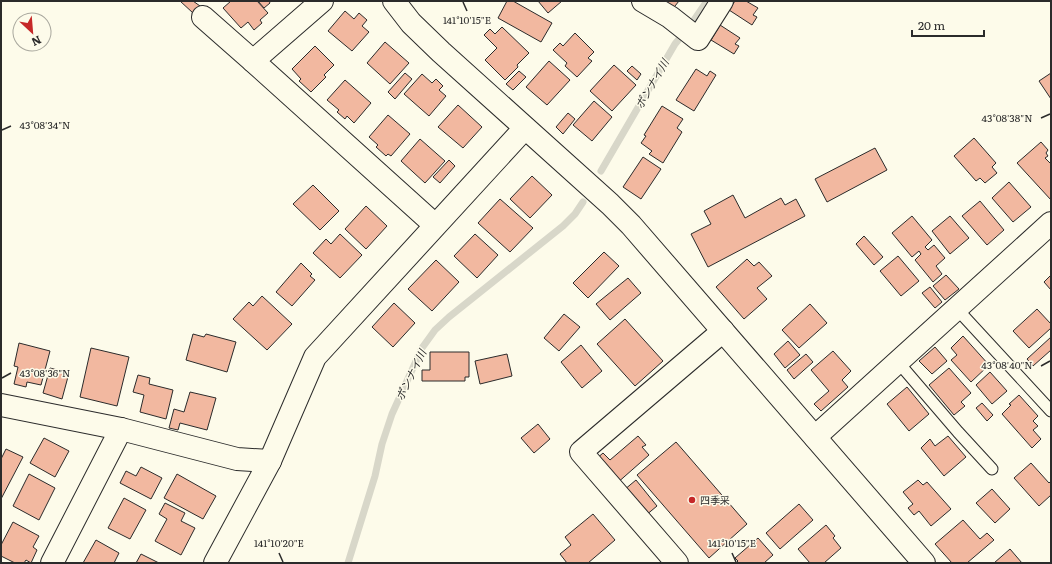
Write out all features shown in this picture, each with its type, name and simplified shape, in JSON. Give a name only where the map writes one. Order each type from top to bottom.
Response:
[{"type":"street","points":[[252,61],[322,1]]},
{"type":"street","points":[[394,1],[411,23],[429,41],[610,204],[631,225],[924,563]]},
{"type":"street","points":[[643,1],[670,17],[698,39],[722,1]]},
{"type":"street","points":[[203,17],[435,225]]},
{"type":"street","points":[[215,563],[270,461],[315,357],[526,128]]},
{"type":"street","points":[[815,437],[957,310],[1051,223]]},
{"type":"street","points":[[677,563],[581,452],[723,331]]},
{"type":"street","points":[[1,405],[120,429],[237,459],[270,461]]},
{"type":"street","points":[[52,563],[120,429]]},
{"type":"lane","points":[[957,310],[1051,411]]},
{"type":"lane","points":[[898,362],[992,469]]},
{"type":"building","points":[[180,1],[193,1],[200,6],[193,13]]},
{"type":"building","points":[[231,1],[257,1],[268,13],[260,20],[262,23],[254,30],[248,22],[241,28],[223,8]]},
{"type":"building","points":[[258,1],[269,1],[270,3],[264,8]]},
{"type":"building","points":[[507,1],[513,1],[552,23],[541,42],[498,18]]},
{"type":"building","points":[[538,1],[562,1],[548,13]]},
{"type":"building","points":[[658,1],[679,1],[671,11]]},
{"type":"building","points":[[735,1],[746,1],[758,8],[753,15],[757,17],[752,25],[729,10]]},
{"type":"building","points":[[345,11],[354,19],[359,13],[367,20],[362,26],[369,32],[352,51],[328,31]]},
{"type":"building","points":[[720,25],[740,38],[735,44],[739,46],[734,54],[711,40]]},
{"type":"building","points":[[502,27],[529,53],[505,80],[485,60],[497,48],[484,35],[490,29],[495,34]]},
{"type":"building","points":[[575,33],[594,52],[588,58],[592,61],[577,77],[565,66],[567,63],[553,50],[560,43],[563,46]]},
{"type":"building","points":[[385,42],[409,63],[390,84],[367,63]]},
{"type":"building","points":[[315,46],[334,65],[324,75],[326,77],[311,92],[299,81],[301,79],[292,69]]},
{"type":"building","points":[[549,61],[570,80],[547,105],[526,87]]},
{"type":"building","points":[[614,65],[636,85],[612,111],[590,91]]},
{"type":"building","points":[[632,66],[641,74],[637,80],[627,71]]},
{"type":"building","points":[[696,69],[707,76],[710,71],[716,75],[694,111],[676,100]]},
{"type":"building","points":[[519,71],[526,77],[513,90],[506,84]]},
{"type":"building","points":[[405,73],[412,79],[395,99],[388,92]]},
{"type":"building","points":[[1051,73],[1051,99],[1039,81]]},
{"type":"building","points":[[422,74],[432,83],[436,79],[443,86],[439,90],[446,96],[429,116],[404,94]]},
{"type":"building","points":[[345,80],[371,103],[354,123],[347,116],[345,119],[337,112],[339,110],[327,100]]},
{"type":"building","points":[[594,101],[612,117],[592,141],[573,125]]},
{"type":"building","points":[[458,105],[482,127],[463,148],[438,127]]},
{"type":"building","points":[[662,106],[683,119],[677,128],[682,132],[663,163],[649,154],[652,151],[641,143],[646,136],[644,135]]},
{"type":"building","points":[[568,113],[575,119],[563,134],[556,127]]},
{"type":"building","points":[[388,115],[410,134],[391,156],[388,154],[386,156],[376,147],[378,145],[369,137]]},
{"type":"building","points":[[974,138],[996,163],[992,167],[997,173],[985,183],[980,178],[976,181],[954,156]]},
{"type":"building","points":[[420,139],[445,161],[425,183],[401,161]]},
{"type":"building","points":[[1041,142],[1048,150],[1046,153],[1048,156],[1045,158],[1051,164],[1051,200],[1017,163]]},
{"type":"building","points":[[875,148],[887,170],[827,202],[815,179]]},
{"type":"building","points":[[643,157],[661,169],[641,199],[623,187]]},
{"type":"building","points":[[449,160],[455,166],[440,183],[433,177]]},
{"type":"building","points":[[532,176],[552,195],[530,218],[510,199]]},
{"type":"building","points":[[1009,182],[1031,207],[1013,222],[992,198]]},
{"type":"building","points":[[313,185],[339,211],[320,230],[293,204]]},
{"type":"building","points":[[733,195],[745,218],[781,198],[785,205],[796,199],[805,216],[708,267],[691,234],[711,224],[704,211]]},
{"type":"building","points":[[500,199],[533,228],[510,252],[478,223]]},
{"type":"building","points":[[980,201],[1004,230],[987,245],[962,216]]},
{"type":"building","points":[[366,206],[387,226],[366,249],[345,229]]},
{"type":"building","points":[[912,216],[932,240],[925,247],[928,250],[934,245],[945,258],[936,266],[942,274],[933,282],[915,260],[921,254],[919,251],[912,257],[892,233]]},
{"type":"building","points":[[950,216],[969,238],[950,254],[932,231]]},
{"type":"building","points":[[340,234],[362,255],[340,278],[313,253],[326,239],[331,244]]},
{"type":"building","points":[[475,234],[498,255],[477,278],[454,256]]},
{"type":"building","points":[[864,236],[883,257],[874,265],[856,244]]},
{"type":"building","points":[[604,252],[619,266],[588,298],[573,283]]},
{"type":"building","points":[[898,256],[919,281],[901,296],[880,271]]},
{"type":"building","points":[[747,259],[754,266],[759,262],[772,276],[757,288],[767,299],[744,319],[716,287]]},
{"type":"building","points":[[436,260],[459,282],[432,311],[408,289]]},
{"type":"building","points":[[301,263],[312,274],[310,276],[315,280],[292,306],[276,292]]},
{"type":"building","points":[[946,275],[959,289],[945,300],[933,286]]},
{"type":"building","points":[[1051,275],[1051,290],[1044,282]]},
{"type":"building","points":[[628,278],[641,293],[610,320],[596,304]]},
{"type":"building","points":[[930,287],[942,302],[935,308],[922,293]]},
{"type":"building","points":[[262,296],[292,324],[267,350],[233,319],[249,302],[253,306]]},
{"type":"building","points":[[394,303],[415,323],[393,347],[372,327]]},
{"type":"building","points":[[810,304],[827,323],[799,348],[782,330]]},
{"type":"building","points":[[1037,309],[1051,324],[1051,328],[1029,348],[1013,331]]},
{"type":"building","points":[[564,314],[580,327],[559,351],[544,338]]},
{"type":"building","points":[[625,319],[663,361],[635,386],[597,344]]},
{"type":"building","points":[[193,334],[204,337],[206,334],[236,342],[227,372],[186,360]]},
{"type":"building","points":[[963,336],[989,365],[971,382],[951,360],[957,355],[951,348]]},
{"type":"building","points":[[1051,337],[1051,350],[1033,366],[1027,359]]},
{"type":"building","points":[[788,341],[800,355],[785,368],[774,354]]},
{"type":"building","points":[[19,343],[50,351],[41,385],[27,382],[26,387],[14,384],[18,367],[14,366]]},
{"type":"building","points":[[581,345],[602,371],[582,388],[561,362]]},
{"type":"building","points":[[935,347],[947,361],[932,374],[919,361]]},
{"type":"building","points":[[91,348],[129,357],[117,406],[80,397]]},
{"type":"building","points":[[833,351],[851,371],[842,380],[848,387],[821,411],[814,404],[829,391],[811,370]]},
{"type":"building","points":[[430,352],[469,352],[469,377],[465,377],[465,381],[422,381],[422,370],[430,370]]},
{"type":"building","points":[[507,354],[512,376],[480,384],[475,361]]},
{"type":"building","points":[[806,354],[813,362],[794,379],[787,370]]},
{"type":"building","points":[[50,368],[69,373],[62,399],[43,393]]},
{"type":"building","points":[[949,368],[971,393],[961,402],[965,406],[954,415],[929,385]]},
{"type":"building","points":[[990,372],[1007,391],[992,404],[976,385]]},
{"type":"building","points":[[138,375],[150,378],[149,384],[173,390],[166,419],[140,412],[144,395],[133,392]]},
{"type":"building","points":[[907,387],[929,414],[909,431],[887,404]]},
{"type":"building","points":[[190,392],[216,398],[207,430],[180,423],[178,430],[169,428],[174,409],[184,412]]},
{"type":"building","points":[[1019,395],[1038,416],[1033,421],[1038,426],[1033,430],[1041,439],[1032,448],[1002,414],[1011,405],[1009,404]]},
{"type":"building","points":[[982,403],[993,415],[987,421],[976,408]]},
{"type":"building","points":[[538,424],[550,439],[534,453],[521,438]]},
{"type":"building","points":[[638,436],[646,445],[642,447],[649,455],[616,484],[595,460],[603,453],[610,460]]},
{"type":"building","points":[[948,436],[966,457],[944,476],[921,448],[930,439],[935,446]]},
{"type":"building","points":[[44,438],[69,451],[55,477],[30,463]]},
{"type":"building","name":"四季采","points":[[676,442],[747,524],[709,558],[637,475]]},
{"type":"building","points":[[6,449],[23,457],[1,499],[1,459]]},
{"type":"building","points":[[1031,463],[1049,483],[1051,481],[1051,495],[1039,506],[1014,478]]},
{"type":"building","points":[[141,467],[162,478],[151,499],[120,483],[126,471],[136,476]]},
{"type":"building","points":[[29,474],[55,488],[39,520],[13,506]]},
{"type":"building","points":[[177,474],[216,496],[203,519],[164,498]]},
{"type":"building","points":[[636,480],[657,506],[645,516],[624,490]]},
{"type":"building","points":[[918,480],[923,485],[927,482],[951,509],[931,526],[919,511],[914,515],[908,508],[913,504],[903,492]]},
{"type":"building","points":[[992,489],[1010,509],[995,523],[976,503]]},
{"type":"building","points":[[124,498],[146,510],[130,539],[108,528]]},
{"type":"building","points":[[165,503],[185,513],[181,521],[195,528],[181,555],[155,541],[167,519],[159,514]]},
{"type":"building","points":[[799,504],[813,520],[780,549],[766,533]]},
{"type":"building","points":[[593,514],[615,540],[588,563],[567,563],[560,554],[571,545],[565,537]]},
{"type":"building","points":[[963,520],[980,539],[987,533],[994,540],[967,563],[952,563],[935,544]]},
{"type":"building","points":[[13,522],[39,536],[33,547],[37,550],[31,563],[26,560],[24,563],[15,563],[1,556],[1,545]]},
{"type":"building","points":[[826,525],[835,536],[833,538],[841,548],[824,563],[810,563],[798,549]]},
{"type":"building","points":[[758,538],[773,555],[764,563],[736,563],[738,561],[735,558]]},
{"type":"building","points":[[96,540],[119,553],[114,563],[83,563]]},
{"type":"building","points":[[1010,549],[1022,563],[994,563]]},
{"type":"building","points":[[141,554],[159,563],[136,563]]},
{"type":"waterway","name":"ポンナイ川","points":[[601,171],[675,44],[707,1]]},
{"type":"waterway","name":"ポンナイ川","points":[[348,563],[375,476],[382,444],[392,414],[422,348],[435,330],[449,317],[563,226],[575,214],[583,202]]},
{"type":"place","name":"四季采","points":[[692,500]]}]
